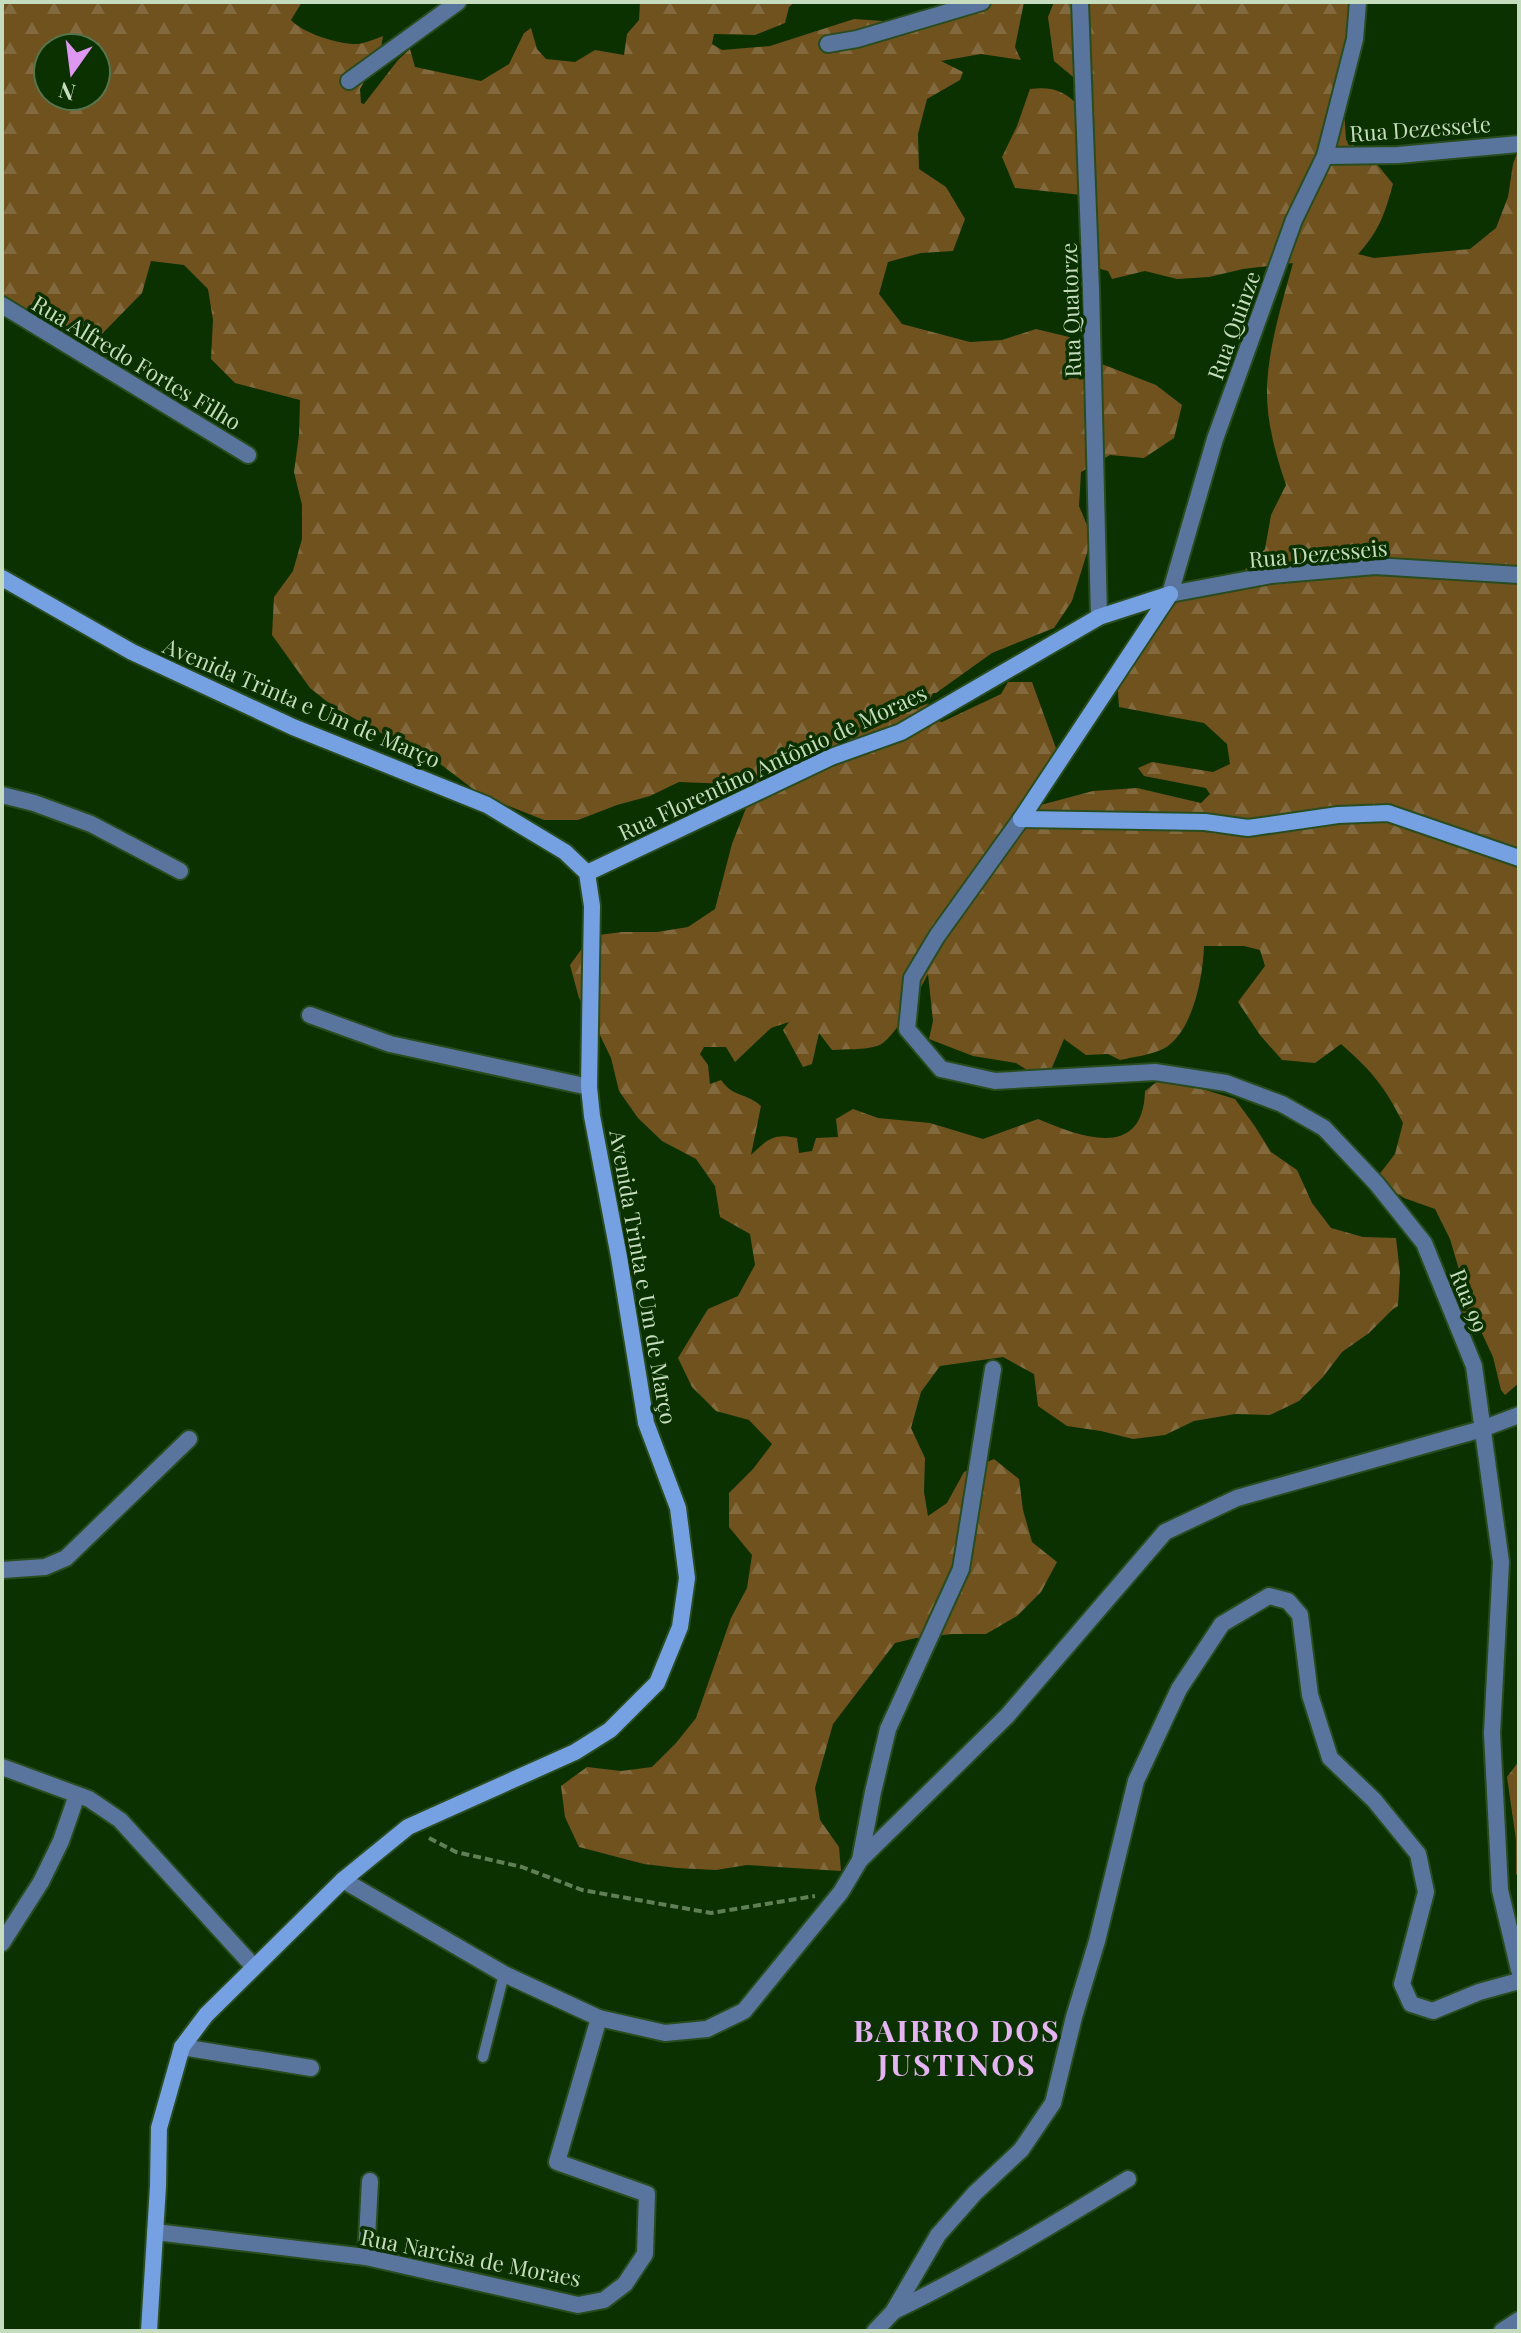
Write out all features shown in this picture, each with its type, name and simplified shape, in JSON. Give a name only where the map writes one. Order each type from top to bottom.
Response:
[{"type":"street","points":[[349,81],[458,2]]},
{"type":"street","points":[[828,44],[857,39],[963,5],[982,2]]},
{"type":"street","name":"Rua Quatorze","points":[[1080,2],[1099,617]]},
{"type":"street","name":"Rua Quinze","points":[[1170,594],[1215,439],[1294,220],[1325,156],[1355,39],[1358,2]]},
{"type":"street","name":"Rua Dezessete","points":[[1325,156],[1398,155],[1519,144]]},
{"type":"street","name":"Rua Alfredo Fortes Filho","points":[[2,305],[248,455]]},
{"type":"street","name":"Rua Dezesseis","points":[[1170,594],[1271,575],[1375,566],[1519,575]]},
{"type":"street","name":"Avenida Trinta e Um de Março","points":[[2,578],[132,652],[293,727],[487,805],[565,852],[587,873],[592,906],[589,1087],[592,1116],[646,1423],[678,1508],[687,1578],[680,1627],[657,1683],[610,1730],[563,1758],[408,1827],[343,1880],[206,2015],[182,2047],[159,2128],[149,2331]]},
{"type":"street","points":[[1099,617],[1170,594]]},
{"type":"street","points":[[1021,819],[1170,594]]},
{"type":"street","name":"Rua Florentino Antônio de Moraes","points":[[587,873],[831,757],[901,732],[1099,617]]},
{"type":"street","points":[[2,795],[91,824],[180,871]]},
{"type":"street","points":[[1021,819],[1205,822],[1248,828],[1338,815],[1388,813],[1519,858]]},
{"type":"street","name":"Rua 99","points":[[1021,819],[937,936],[912,978],[907,1029],[941,1069],[995,1081],[1155,1072],[1226,1083],[1282,1104],[1324,1128],[1376,1183],[1424,1243],[1474,1366],[1501,1562],[1492,1733],[1500,1890],[1519,1970]]},
{"type":"street","points":[[310,1015],[390,1044],[589,1087]]},
{"type":"street","points":[[860,1860],[888,1729],[961,1569],[993,1369]]},
{"type":"street","points":[[343,1880],[504,1974],[599,2018],[665,2033],[707,2029],[744,2011],[841,1892],[860,1860],[1007,1716],[1165,1532],[1237,1498],[1482,1429],[1519,1415]]},
{"type":"street","points":[[2,1570],[45,1567],[66,1558],[189,1439]]},
{"type":"street","points":[[875,2331],[893,2312],[938,2235],[975,2193],[1021,2150],[1053,2103],[1136,1781],[1179,1689],[1222,1624],[1269,1596],[1288,1601],[1300,1615],[1310,1695],[1330,1758],[1374,1800],[1418,1854],[1426,1892],[1402,1984],[1411,2004],[1433,2011],[1479,1992],[1519,1981]]},
{"type":"street","points":[[2,1767],[89,1799],[120,1820],[254,1967]]},
{"type":"street","points":[[2,1943],[41,1882],[61,1841],[77,1795]]},
{"type":"street","name":"Rua Narcisa de Moraes","points":[[155,2232],[366,2257],[578,2305],[604,2300],[625,2284],[645,2254],[647,2194],[557,2162],[599,2018]]},
{"type":"street","points":[[182,2047],[311,2068]]},
{"type":"street","points":[[893,2312],[1006,2253],[1128,2179]]},
{"type":"street","points":[[366,2257],[370,2181]]},
{"type":"street","points":[[1502,2331],[1519,2320]]},
{"type":"lane","points":[[483,2057],[504,1974]]},
{"type":"path","points":[[408,1827],[456,1852],[522,1867],[582,1890],[711,1913],[841,1892]]},
{"type":"green space","points":[[2,2],[302,2],[291,20],[312,34],[350,44],[383,36],[380,54],[360,89],[361,103],[364,104],[410,49],[415,67],[481,81],[509,64],[524,33],[531,28],[537,49],[546,59],[575,62],[595,50],[624,55],[627,34],[639,20],[640,2],[795,2],[789,7],[785,23],[755,35],[714,34],[712,44],[722,50],[770,46],[854,19],[911,23],[991,2],[1024,2],[1015,47],[1021,60],[981,54],[941,61],[963,72],[960,80],[927,99],[918,134],[919,169],[946,187],[965,219],[953,251],[921,253],[888,262],[879,294],[902,324],[970,342],[1002,340],[1036,329],[1069,337],[1094,361],[1156,385],[1182,405],[1174,438],[1144,458],[1110,455],[1081,472],[1079,506],[1092,537],[1072,601],[1054,628],[992,653],[933,693],[921,718],[942,722],[1001,694],[1008,682],[1032,682],[1057,751],[1037,806],[1093,791],[1137,788],[1201,803],[1210,794],[1206,788],[1144,776],[1138,768],[1152,762],[1213,772],[1230,764],[1227,744],[1204,723],[1119,707],[1117,676],[1174,594],[1242,573],[1265,549],[1271,515],[1286,485],[1272,436],[1267,386],[1273,340],[1293,263],[1209,277],[1177,279],[1145,271],[1112,279],[1108,271],[1078,263],[1083,258],[1082,195],[1015,188],[1002,157],[1030,89],[1058,91],[1080,107],[1078,81],[1054,61],[1048,17],[1054,2],[1076,2],[1089,34],[1089,2],[1362,2],[1344,109],[1346,140],[1372,158],[1393,184],[1380,222],[1358,254],[1374,258],[1470,249],[1496,228],[1508,197],[1519,148],[1519,1383],[1505,1395],[1479,1327],[1453,1307],[1460,1273],[1450,1239],[1435,1209],[1404,1198],[1375,1180],[1395,1154],[1403,1123],[1384,1089],[1341,1044],[1315,1063],[1282,1060],[1260,1035],[1238,1002],[1265,966],[1260,950],[1244,946],[1204,946],[1198,988],[1189,1018],[1182,1031],[1163,1049],[1120,1060],[1108,1054],[1086,1055],[1064,1039],[1046,1082],[1016,1063],[973,1056],[929,1039],[933,1021],[928,974],[898,1026],[877,1046],[832,1050],[819,1033],[812,1064],[803,1067],[783,1030],[789,1022],[771,1028],[735,1062],[726,1047],[704,1047],[700,1054],[708,1065],[710,1084],[721,1080],[730,1090],[761,1106],[751,1155],[767,1141],[782,1136],[797,1138],[799,1153],[812,1151],[816,1138],[838,1137],[836,1119],[853,1109],[878,1118],[930,1123],[983,1139],[1038,1119],[1072,1132],[1106,1138],[1121,1136],[1133,1128],[1142,1113],[1145,1091],[1163,1077],[1235,1099],[1271,1152],[1297,1170],[1312,1203],[1331,1228],[1363,1237],[1396,1238],[1400,1273],[1398,1306],[1369,1333],[1342,1352],[1299,1401],[1270,1415],[1235,1414],[1194,1421],[1165,1435],[1133,1439],[1067,1426],[1038,1406],[1034,1374],[1003,1357],[940,1366],[921,1392],[911,1428],[925,1458],[924,1492],[928,1516],[947,1503],[964,1472],[994,1459],[1019,1479],[1032,1542],[1057,1562],[1041,1592],[1017,1616],[986,1634],[952,1634],[895,1643],[833,1724],[815,1788],[820,1820],[839,1847],[841,1871],[747,1865],[716,1870],[677,1868],[644,1864],[579,1847],[565,1817],[561,1786],[587,1767],[621,1771],[652,1767],[696,1718],[731,1618],[747,1588],[752,1555],[729,1527],[729,1493],[772,1444],[749,1420],[716,1411],[692,1387],[678,1358],[708,1309],[738,1296],[755,1265],[750,1234],[720,1217],[715,1186],[696,1159],[662,1141],[638,1118],[619,1091],[611,1058],[579,998],[570,965],[591,936],[688,927],[715,909],[732,844],[755,785],[679,782],[650,796],[578,820],[544,820],[481,795],[427,754],[335,708],[310,688],[272,635],[274,597],[293,571],[302,539],[302,505],[294,472],[300,400],[235,383],[211,359],[213,320],[208,289],[184,265],[151,261],[142,293],[95,341],[60,341],[27,332],[2,302]]},
{"type":"green space","points":[[1519,1761],[1519,1877],[1516,1874],[1516,1840],[1507,1777]]},
{"type":"district","name":"BAIRRO DOS JUSTINOS","points":[[957,2047]]}]
